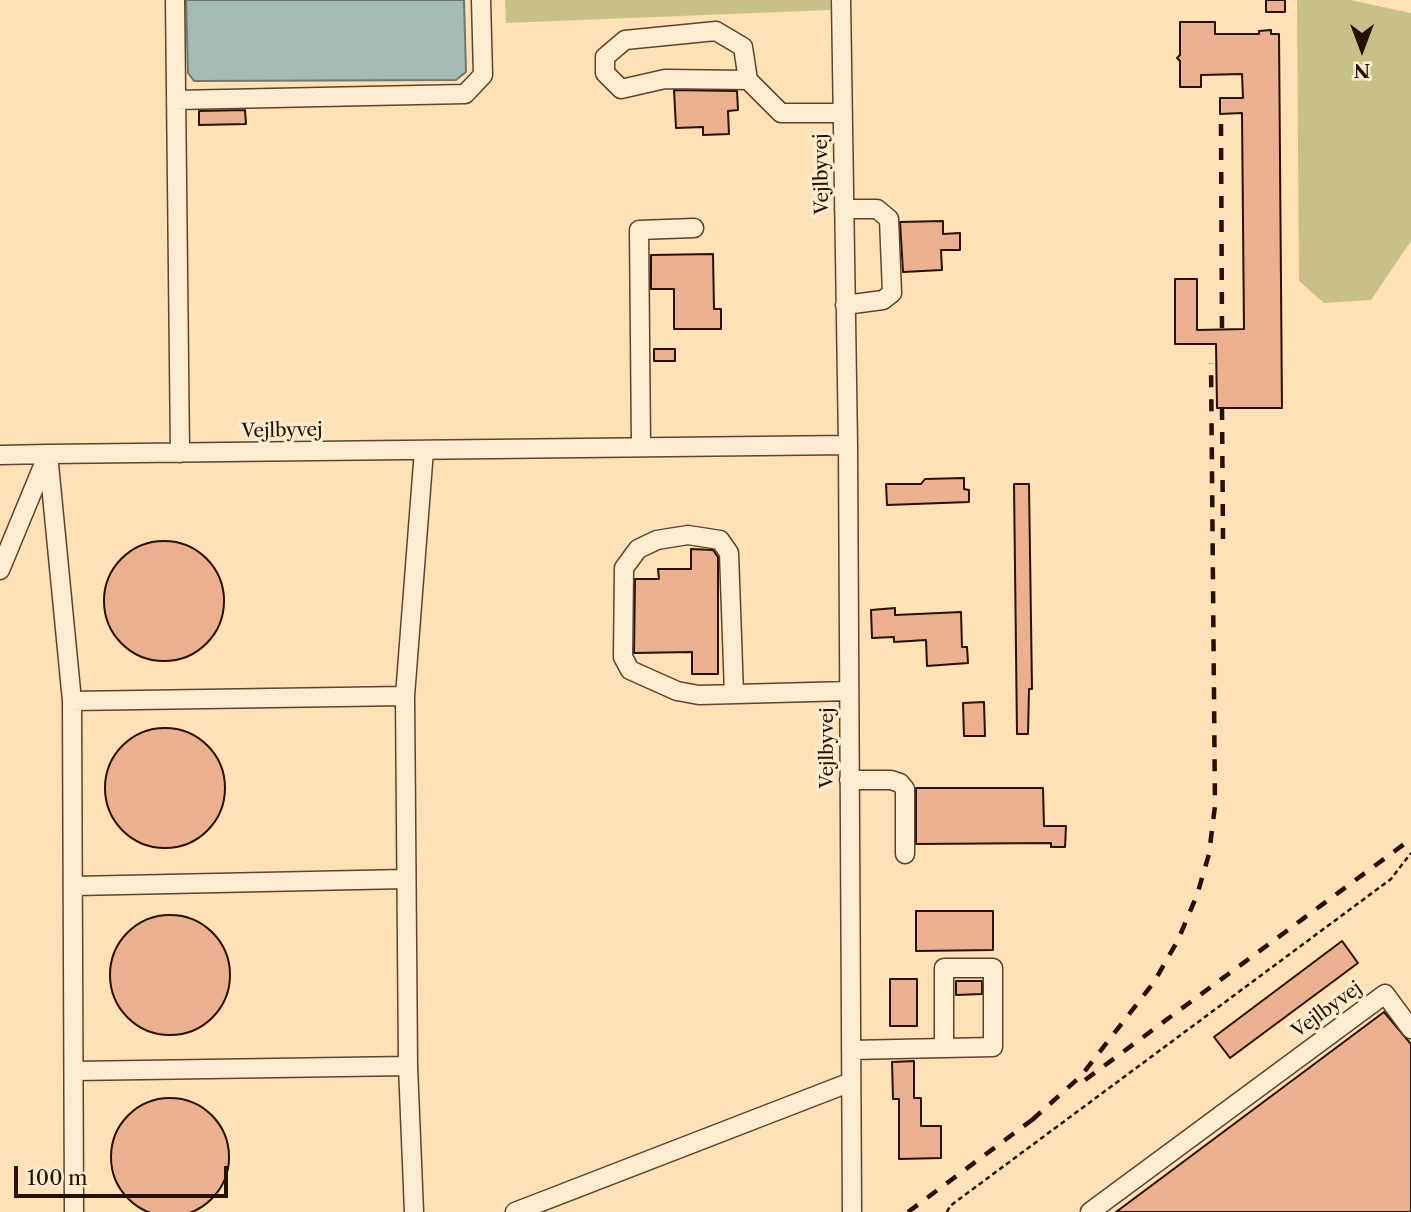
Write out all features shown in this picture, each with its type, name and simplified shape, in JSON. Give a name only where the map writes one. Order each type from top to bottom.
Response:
[{"type":"street","points":[[175,0],[180,453]]},
{"type":"street","points":[[176,100],[465,94],[483,75],[481,0]]},
{"type":"street","name":"Vejlbyvej","points":[[841,0],[848,445],[852,1212]]},
{"type":"street","points":[[716,31],[743,47],[748,80],[665,79],[621,89],[605,73],[605,57],[625,40],[716,31]]},
{"type":"street","name":"Vejlbyvej","points":[[748,80],[780,113],[843,113]]},
{"type":"street","points":[[844,209],[877,209],[890,219],[892,293],[883,300],[845,305]]},
{"type":"street","points":[[642,447],[639,230],[694,228]]},
{"type":"street","name":"Vejlbyvej","points":[[0,455],[848,445]]},
{"type":"street","points":[[414,1212],[408,1066],[405,696],[424,450]]},
{"type":"street","points":[[0,570],[48,454]]},
{"type":"street","points":[[48,454],[72,701],[75,886],[74,1212]]},
{"type":"street","points":[[734,694],[729,553],[720,540],[688,535],[657,540],[639,549],[624,568],[623,657],[630,670],[677,691],[699,695],[849,691]]},
{"type":"street","points":[[72,701],[405,696]]},
{"type":"street","points":[[849,780],[891,780],[900,783],[905,789],[905,854]]},
{"type":"street","points":[[75,886],[405,879]]},
{"type":"street","points":[[851,1050],[993,1047],[993,968],[944,968],[944,1048]]},
{"type":"street","name":"Vejlbyvej","points":[[1090,1212],[1385,994],[1411,1029]]},
{"type":"street","points":[[75,1071],[408,1066]]},
{"type":"street","points":[[515,1212],[851,1082]]},
{"type":"path","points":[[947,1212],[950,1206],[1391,879],[1411,853]]},
{"type":"shaded area","points":[[505,0],[830,0],[830,10],[506,23]]},
{"type":"shaded area","points":[[1297,0],[1350,0],[1411,13],[1411,241],[1371,300],[1324,303],[1299,281]]},
{"type":"water","points":[[186,0],[464,0],[466,72],[456,80],[194,81],[188,73]]},
{"type":"building","points":[[1266,0],[1285,0],[1285,12],[1266,12]]},
{"type":"building","points":[[1180,22],[1215,22],[1215,34],[1259,34],[1259,31],[1271,30],[1271,34],[1279,34],[1282,408],[1217,408],[1216,344],[1175,344],[1175,279],[1197,279],[1197,330],[1244,329],[1242,113],[1220,114],[1220,98],[1243,98],[1242,74],[1201,75],[1201,87],[1180,87],[1180,61],[1177,58],[1180,55]]},
{"type":"building","points":[[674,90],[737,91],[738,110],[728,111],[729,134],[703,135],[703,127],[676,128]]},
{"type":"building","points":[[245,110],[246,124],[199,125],[199,111]]},
{"type":"building","points":[[943,221],[943,234],[960,233],[960,250],[941,250],[942,270],[903,272],[900,222]]},
{"type":"building","points":[[713,254],[714,309],[721,309],[721,329],[674,329],[674,289],[651,289],[651,255]]},
{"type":"building","points":[[654,349],[675,349],[675,361],[654,361]]},
{"type":"building","points":[[964,478],[964,489],[969,490],[969,502],[887,505],[886,484],[921,484],[925,479]]},
{"type":"building","points":[[1014,484],[1029,484],[1032,689],[1029,689],[1028,734],[1017,734]]},
{"type":"building","points":[[164,541],[187,546],[206,559],[219,578],[224,601],[219,624],[206,643],[187,656],[164,661],[141,656],[122,643],[109,624],[104,601],[109,578],[122,559],[141,546]]},
{"type":"building","points":[[691,549],[713,550],[718,557],[718,674],[692,674],[692,652],[634,653],[635,579],[659,579],[658,569],[691,569]]},
{"type":"building","points":[[895,608],[895,615],[961,612],[962,647],[967,647],[968,663],[927,666],[926,640],[894,642],[894,637],[872,638],[871,610]]},
{"type":"building","points":[[984,702],[985,736],[964,736],[963,703]]},
{"type":"building","points":[[165,728],[188,733],[207,746],[220,765],[225,788],[220,811],[207,830],[188,843],[165,848],[142,843],[123,830],[110,811],[105,788],[110,765],[123,746],[142,733]]},
{"type":"building","points":[[916,788],[1043,788],[1044,826],[1066,826],[1065,847],[1051,847],[1051,843],[916,844]]},
{"type":"building","points":[[916,911],[993,911],[993,950],[916,951]]},
{"type":"building","points":[[170,915],[193,920],[212,933],[225,952],[230,975],[225,998],[212,1017],[193,1030],[170,1035],[147,1030],[128,1017],[115,998],[110,975],[115,952],[128,933],[147,920]]},
{"type":"building","points":[[1342,941],[1358,963],[1230,1058],[1214,1037]]},
{"type":"building","points":[[890,979],[917,979],[917,1026],[890,1026]]},
{"type":"building","points":[[956,981],[982,981],[982,994],[956,995]]},
{"type":"building","points":[[1384,1012],[1411,1044],[1411,1212],[1116,1212]]},
{"type":"building","points":[[914,1061],[914,1098],[921,1098],[921,1126],[941,1126],[941,1158],[899,1159],[899,1099],[893,1099],[892,1062]]},
{"type":"building","points":[[170,1098],[193,1102],[212,1115],[225,1134],[229,1157],[225,1180],[212,1199],[193,1212],[170,1216],[147,1212],[128,1199],[115,1180],[111,1157],[115,1134],[128,1115],[147,1102]]},
{"type":"railway","points":[[1221,124],[1222,330]]},
{"type":"railway","points":[[1032,1120],[1081,1076],[1154,982],[1178,940],[1197,895],[1209,854],[1215,806],[1211,363]]},
{"type":"railway","points":[[1222,408],[1223,539]]},
{"type":"railway","points":[[1085,1080],[1411,839]]},
{"type":"railway","points":[[908,1212],[1040,1114]]}]
